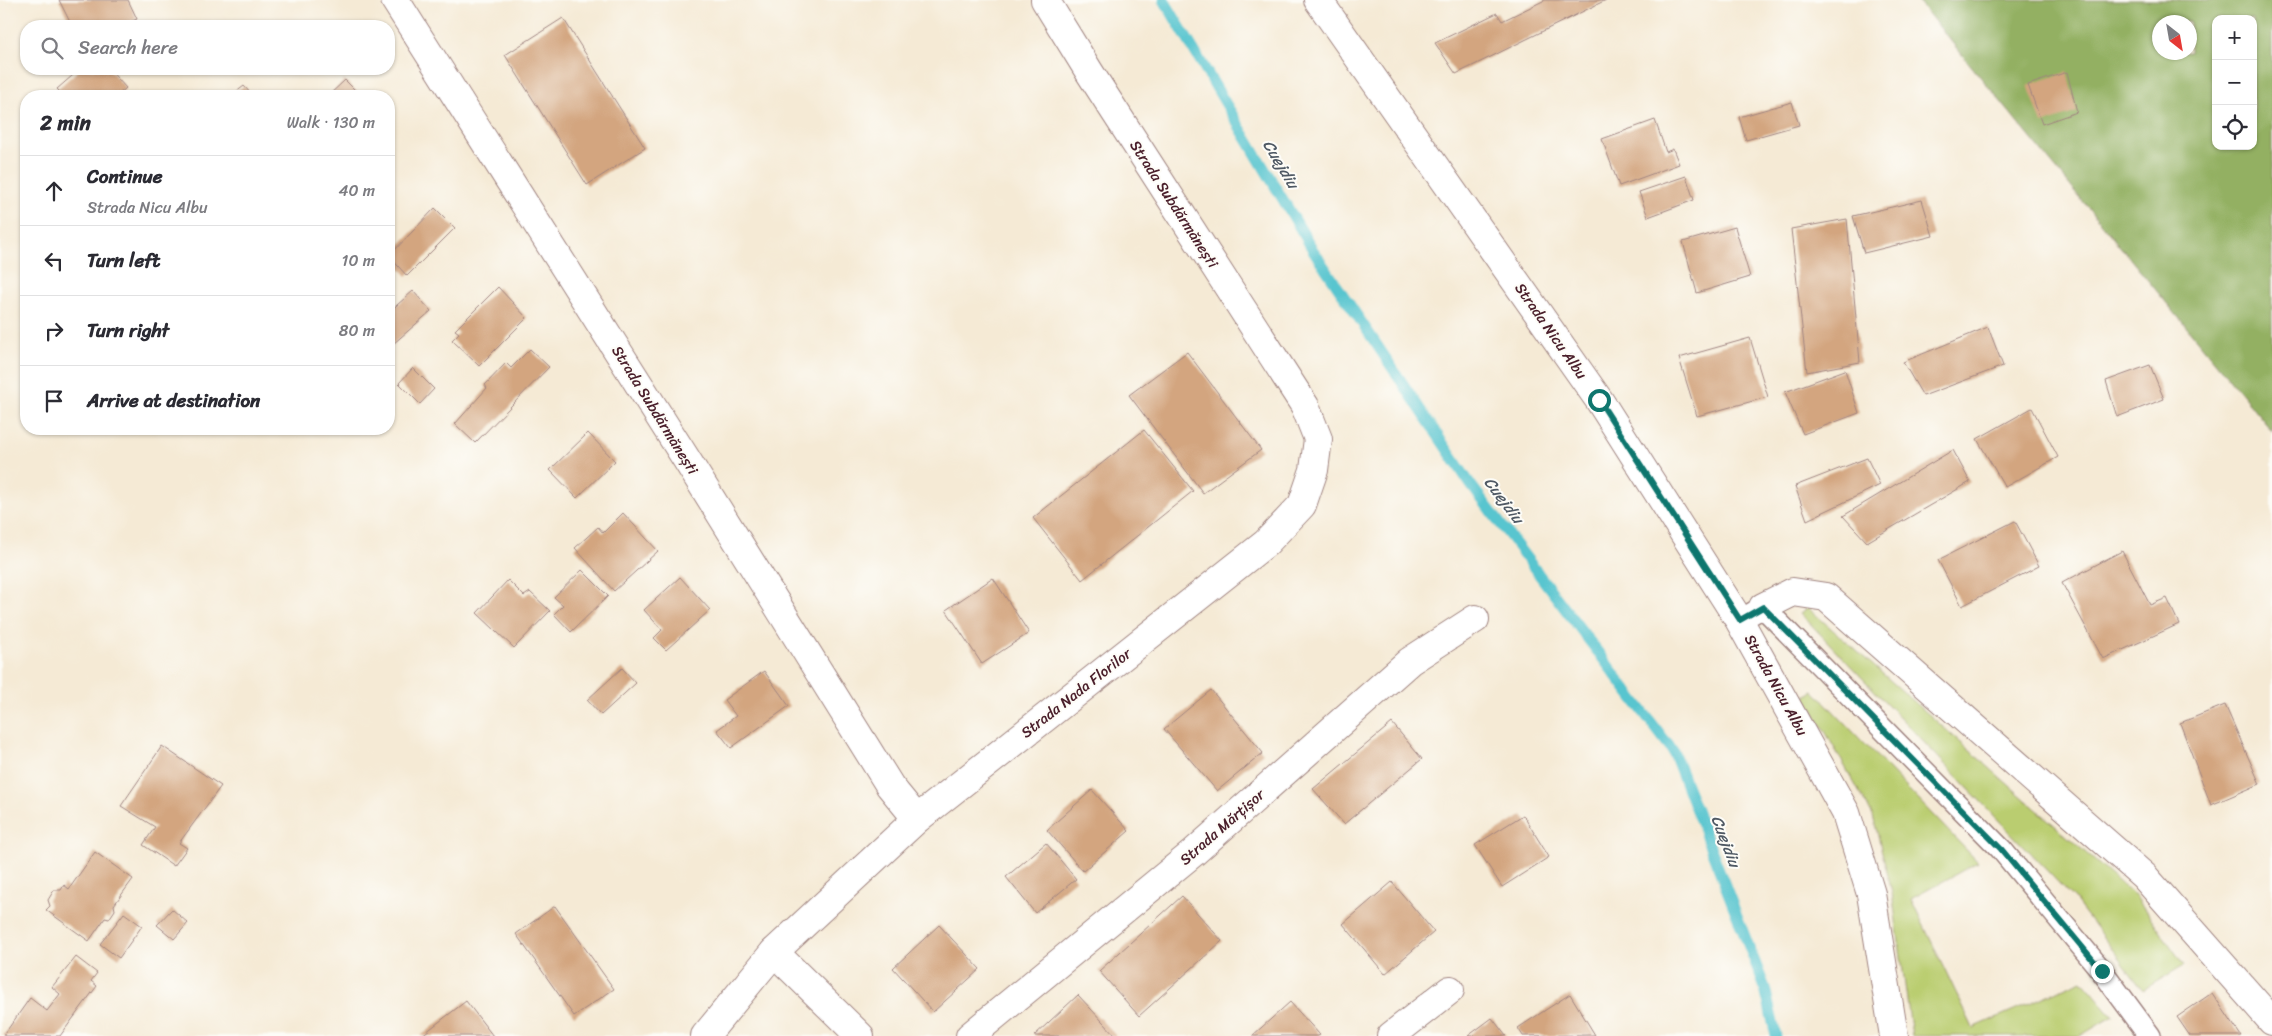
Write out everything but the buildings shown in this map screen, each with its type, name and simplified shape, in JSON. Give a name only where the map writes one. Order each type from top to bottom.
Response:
[{"type":"street","name":"Strada Subdărmănești","points":[[395,0],[685,456],[890,786],[917,818]]},
{"type":"street","name":"Strada Subdărmănești","points":[[1045,0],[1305,406]]},
{"type":"street","name":"Strada Nicu Albu","points":[[1318,0],[1599,400],[1740,620],[1846,812],[1871,894],[1894,1036]]},
{"type":"street","name":"Strada Nada Florilor","points":[[705,1036],[774,952],[917,818],[1266,543],[1302,505],[1314,470],[1318,439],[1305,406]]},
{"type":"street","points":[[1763,607],[1793,592],[1826,597],[2144,876],[2272,1021]]},
{"type":"street","name":"Strada Mărțișor","points":[[970,1036],[1193,853],[1410,661],[1475,619]]},
{"type":"street","points":[[774,952],[860,1036]]},
{"type":"street","points":[[1391,1036],[1450,990]]},
{"type":"lane","points":[[1740,620],[1763,607],[2001,849],[2102,971],[2150,1036]]},
{"type":"green space","points":[[1917,0],[2272,0],[2272,431]]},
{"type":"green space","points":[[1808,608],[2136,897],[2184,965],[2143,990],[2075,900],[1800,613]]},
{"type":"green space","points":[[1814,691],[1978,862],[1911,899],[1973,1028],[2082,980],[2113,1016],[2080,1036],[1912,1036],[1892,892],[1873,816],[1805,696]]},
{"type":"waterway","name":"Cuejdiu","points":[[1164,0],[1313,250],[1471,485],[1673,751],[1765,988],[1776,1036]]},
{"type":"route","points":[[1599,400],[1740,620],[1763,607],[2001,849],[2102,971]]}]
